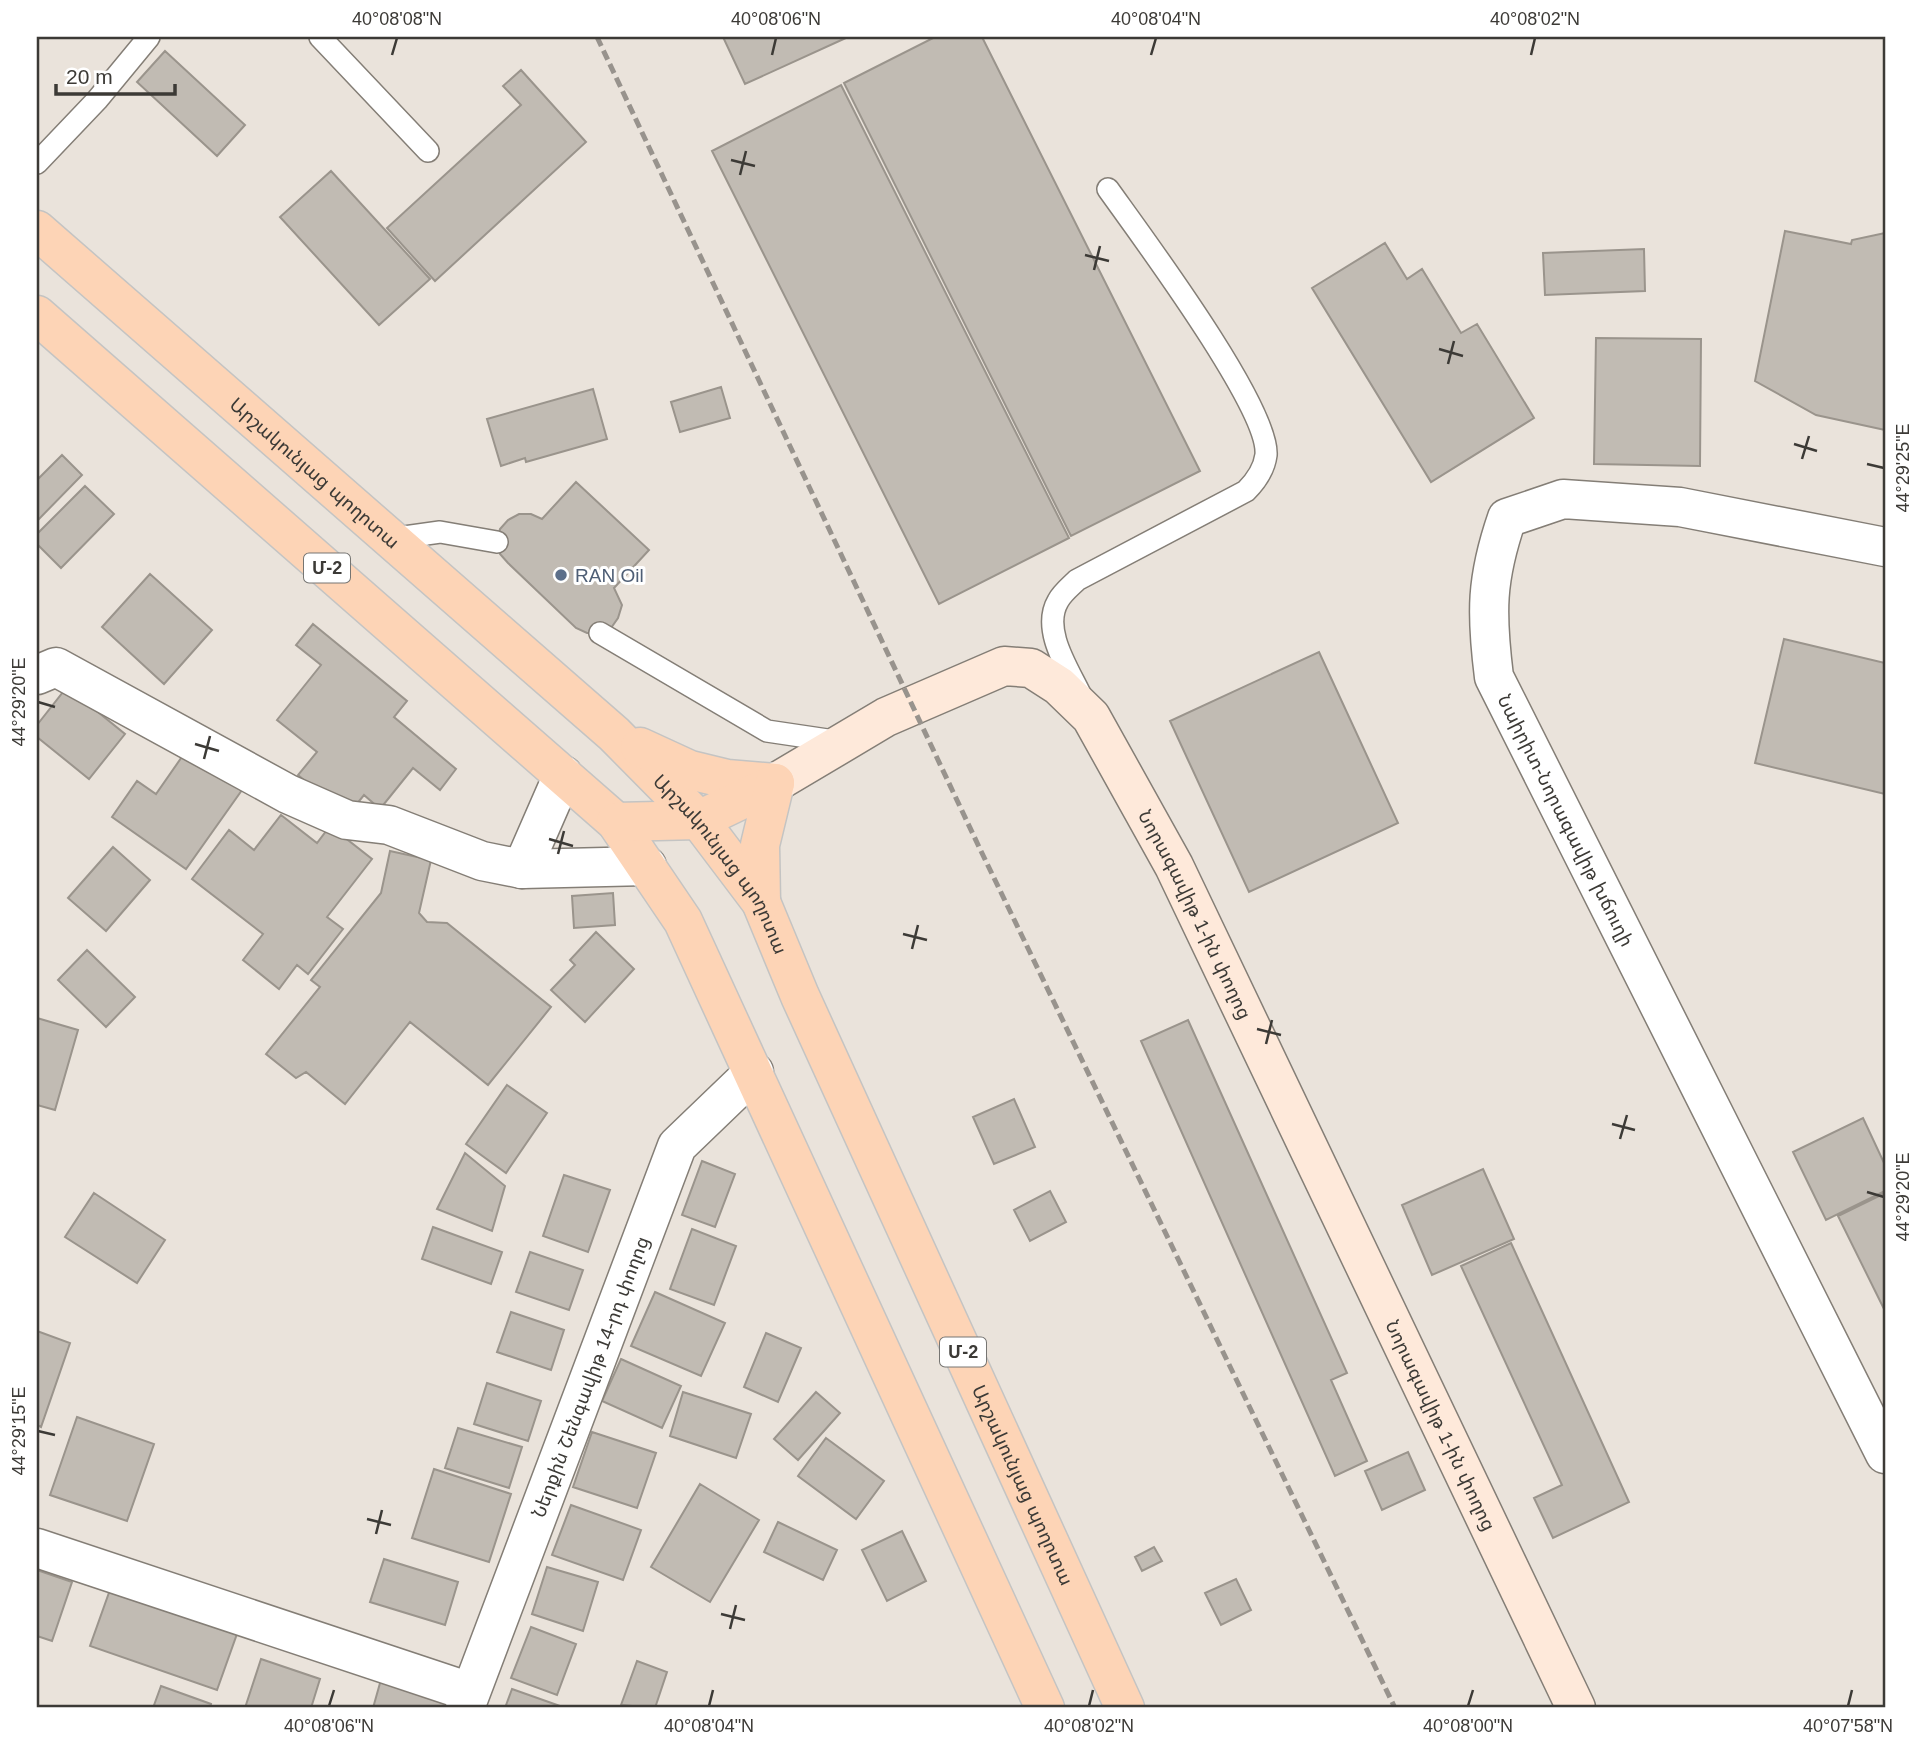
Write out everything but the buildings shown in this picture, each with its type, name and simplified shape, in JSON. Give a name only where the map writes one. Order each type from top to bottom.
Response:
[{"type":"main road","name":"Արշակունյաց պողոտա","points":[[37,230],[614,734],[699,820],[761,902],[800,996],[1125,1708]]},
{"type":"main road","name":"Մ-2","points":[[37,315],[616,822],[683,920],[1045,1708]]},
{"type":"main road","name":"Նորագավիթ 1-ին փողոց","points":[[775,783],[907,707],[1004,666],[1031,668],[1059,686],[1091,717],[1174,866],[1576,1708]]},
{"type":"main road","points":[[614,734],[690,771],[727,779],[775,783]]},
{"type":"main road","points":[[616,822],[699,820],[775,783]]},
{"type":"main road","points":[[761,902],[760,845],[775,783]]},
{"type":"street","name":"Նաիրիտ-Նորագավիթ խճուղի","points":[[1885,547],[1681,507],[1563,499],[1507,518],[1492,562],[1487,618],[1494,677],[1885,1454]]},
{"type":"street","points":[[37,675],[56,667],[288,794],[347,820],[389,825],[482,860],[522,869],[647,866]]},
{"type":"street","points":[[522,869],[563,775]]},
{"type":"street","name":"Ներքին Շենգավիթ 14-րդ փողոց","points":[[467,1700],[677,1146],[754,1072]]},
{"type":"street","points":[[37,1548],[467,1700]]},
{"type":"lane","points":[[37,163],[97,100],[149,37]]},
{"type":"lane","points":[[320,37],[428,151]]},
{"type":"lane","points":[[1091,717],[1056,641],[1053,621],[1057,602],[1077,580],[1246,491],[1259,477],[1266,453],[1259,426],[1212,338],[1108,189]]},
{"type":"lane","points":[[390,538],[440,532],[497,542]]},
{"type":"lane","points":[[600,633],[767,731],[843,743]]},
{"type":"railway","points":[[597,37],[980,849],[1395,1708]]},
{"type":"place","name":"RAN Oil","points":[[561,575]]}]
